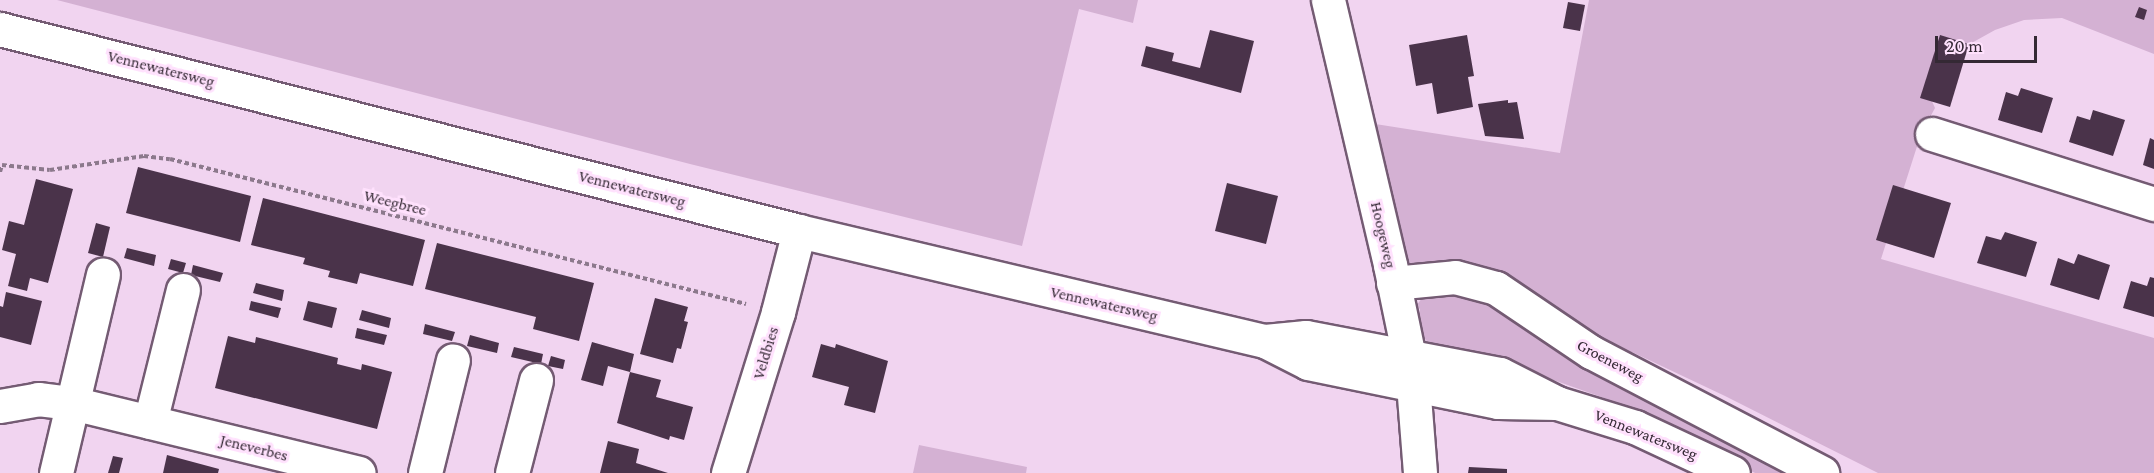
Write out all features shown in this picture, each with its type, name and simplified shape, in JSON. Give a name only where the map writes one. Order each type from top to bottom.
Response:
[{"type":"street","name":"Hoogeweg","points":[[1328,0],[1394,283],[1411,372],[1420,473]]},
{"type":"street","name":"Vennewatersweg","points":[[0,29],[799,231],[1265,341],[1306,337],[1411,372],[1500,374],[1557,403],[1635,427],[1732,473]]},
{"type":"street","points":[[1932,134],[2154,204]]},
{"type":"street","name":"Veldbies","points":[[728,473],[778,312],[799,231]]},
{"type":"street","points":[[56,473],[103,274]]},
{"type":"street","name":"Groeneweg","points":[[1394,283],[1455,277],[1496,288],[1591,352],[1822,473]]},
{"type":"street","points":[[150,422],[183,290]]},
{"type":"street","points":[[425,473],[453,360]]},
{"type":"street","points":[[512,473],[536,380]]},
{"type":"street","name":"Jeneverbes","points":[[0,406],[38,399],[72,403],[359,473]]},
{"type":"path","name":"Weegbree","points":[[0,172],[2,165],[50,170],[144,156],[170,159],[778,312]]},
{"type":"shaded area","points":[[57,0],[1138,0],[1133,23],[1079,9],[1022,246],[690,164]]},
{"type":"shaded area","points":[[1589,0],[2154,0],[2154,54],[2062,18],[2024,20],[1995,30],[1959,50],[1931,99],[1935,108],[1921,134],[1881,259],[2154,338],[2154,473],[1878,473],[1632,352],[1619,357],[1408,268],[1369,123],[1560,153]]},
{"type":"shaded area","points":[[1464,287],[1804,473],[1755,473],[1607,399],[1545,377],[1429,344],[1419,331],[1417,320],[1420,309],[1416,306],[1426,293]]},
{"type":"shaded area","points":[[919,445],[1027,467],[1026,473],[913,473]]},
{"type":"building","points":[[1568,2],[1585,5],[1580,31],[1563,28]]},
{"type":"building","points":[[2139,7],[2147,10],[2144,20],[2135,17]]},
{"type":"building","points":[[1210,30],[1254,41],[1241,93],[1141,66],[1146,46],[1174,53],[1172,61],[1200,68]]},
{"type":"building","points":[[1467,35],[1474,76],[1468,77],[1473,107],[1437,114],[1432,83],[1416,86],[1409,45]]},
{"type":"building","points":[[1940,35],[1969,44],[1950,107],[1920,98]]},
{"type":"building","points":[[2021,88],[2053,98],[2042,133],[1998,120],[2006,92],[2018,96]]},
{"type":"building","points":[[1508,100],[1508,103],[1517,102],[1524,139],[1485,136],[1478,104]]},
{"type":"building","points":[[2093,110],[2125,120],[2113,156],[2069,142],[2077,116],[2090,120]]},
{"type":"building","points":[[2150,138],[2154,140],[2154,169],[2143,165]]},
{"type":"building","points":[[138,167],[251,196],[240,242],[126,213]]},
{"type":"building","points":[[36,179],[73,189],[48,283],[30,278],[27,291],[8,286],[16,254],[2,250],[9,221],[24,225]]},
{"type":"building","points":[[1227,183],[1278,196],[1266,244],[1215,231]]},
{"type":"building","points":[[1893,185],[1951,203],[1934,258],[1876,240]]},
{"type":"building","points":[[263,198],[425,240],[413,286],[360,273],[357,284],[328,277],[330,271],[303,264],[305,258],[251,245]]},
{"type":"building","points":[[96,223],[110,227],[103,257],[88,253]]},
{"type":"building","points":[[2005,232],[2037,242],[2026,277],[1977,263],[1986,236],[2001,240]]},
{"type":"building","points":[[437,243],[594,283],[579,341],[533,329],[536,317],[425,289]]},
{"type":"building","points":[[127,248],[156,255],[154,266],[124,258]]},
{"type":"building","points":[[2078,254],[2110,265],[2099,300],[2050,285],[2058,258],[2074,264]]},
{"type":"building","points":[[171,259],[186,263],[183,273],[168,269]]},
{"type":"building","points":[[193,265],[223,273],[220,282],[191,275]]},
{"type":"building","points":[[2150,277],[2154,278],[2154,317],[2123,308],[2131,281],[2147,286]]},
{"type":"building","points":[[256,283],[284,290],[282,301],[253,293]]},
{"type":"building","points":[[6,292],[42,301],[31,345],[0,337],[0,306],[3,307]]},
{"type":"building","points":[[655,298],[688,307],[684,321],[688,322],[681,349],[677,348],[673,363],[640,354]]},
{"type":"building","points":[[251,301],[281,308],[278,318],[249,310]]},
{"type":"building","points":[[308,301],[337,308],[332,328],[303,320]]},
{"type":"building","points":[[362,310],[391,318],[389,328],[359,320]]},
{"type":"building","points":[[425,324],[455,332],[452,341],[423,334]]},
{"type":"building","points":[[357,328],[387,335],[384,345],[355,338]]},
{"type":"building","points":[[470,335],[499,343],[497,353],[467,346]]},
{"type":"building","points":[[228,336],[255,343],[256,337],[338,358],[337,364],[361,370],[362,364],[392,372],[377,429],[215,388]]},
{"type":"building","points":[[592,342],[634,354],[630,372],[608,366],[603,386],[581,380]]},
{"type":"building","points":[[821,344],[835,348],[836,344],[888,361],[875,413],[844,405],[849,387],[812,377]]},
{"type":"building","points":[[514,347],[543,354],[541,364],[511,357]]},
{"type":"building","points":[[551,356],[565,360],[563,369],[548,366]]},
{"type":"building","points":[[630,372],[661,380],[656,397],[693,407],[684,440],[670,436],[669,440],[617,423]]},
{"type":"building","points":[[608,441],[639,449],[636,463],[668,473],[600,473]]},
{"type":"building","points":[[167,455],[219,469],[218,473],[163,473]]},
{"type":"building","points":[[113,456],[123,458],[119,473],[108,473]]},
{"type":"building","points":[[1469,467],[1507,469],[1507,473],[1468,473]]}]
